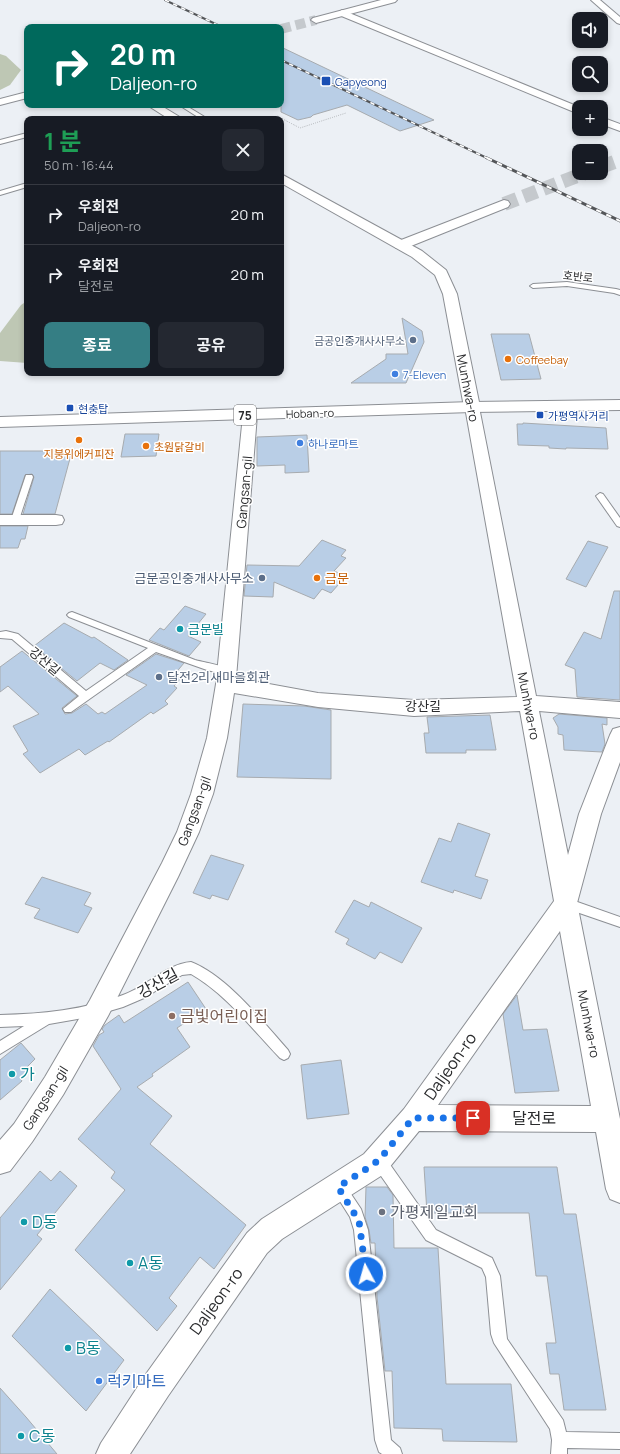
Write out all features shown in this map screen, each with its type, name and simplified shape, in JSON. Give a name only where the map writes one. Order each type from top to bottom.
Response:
[{"type":"main road","points":[[316,20],[392,0]]},
{"type":"main road","points":[[0,102],[24,96]]},
{"type":"main road","points":[[157,108],[172,116]]},
{"type":"main road","name":"Munhwa-ro","points":[[284,180],[401,245],[426,260],[442,273],[446,283],[472,407]]},
{"type":"main road","points":[[401,245],[504,204]]},
{"type":"main road","name":"Hoban-ro","points":[[0,422],[472,407],[620,405]]},
{"type":"main road","points":[[0,427],[18,421]]},
{"type":"street","points":[[595,0],[620,22]]},
{"type":"street","points":[[342,13],[572,108]]},
{"type":"street","points":[[608,123],[620,128]]},
{"type":"street","name":"Munhwa-ro","points":[[472,407],[620,1189]]},
{"type":"street","name":"Gangsan-gil","points":[[0,1161],[23,1133],[54,1086],[99,1008],[167,877],[188,832],[202,794],[217,738],[227,678],[250,415]]},
{"type":"street","points":[[7,520],[56,520]]},
{"type":"street","name":"강산길","points":[[227,678],[318,700],[414,708],[546,703],[620,710]]},
{"type":"street","name":"Daljeon-ro","points":[[112,1454],[165,1373],[257,1244],[272,1229],[316,1199],[360,1174],[378,1160],[413,1118],[566,903],[590,814],[620,735]]},
{"type":"street","name":"달전로","points":[[413,1118],[607,1119]]},
{"type":"lane","points":[[186,108],[201,116]]},
{"type":"lane","points":[[0,142],[24,136]]},
{"type":"lane","points":[[0,193],[24,186]]},
{"type":"lane","name":"호반로","points":[[533,286],[567,284],[616,291],[620,294]]},
{"type":"lane","points":[[7,520],[28,477]]},
{"type":"lane","points":[[600,496],[620,524]]},
{"type":"lane","name":"강산길","points":[[72,615],[192,662],[227,678]]},
{"type":"lane","name":"강산길","points":[[0,636],[6,634],[15,636],[86,697]]},
{"type":"lane","points":[[68,710],[155,648]]},
{"type":"lane","points":[[566,903],[620,922]]},
{"type":"lane","name":"강산길","points":[[0,1021],[72,1015],[122,1002],[142,993],[179,970],[188,968],[197,971],[225,991],[284,1054]]},
{"type":"lane","name":"강산길","points":[[0,1048],[47,1018]]},
{"type":"lane","points":[[378,1160],[431,1235],[487,1263],[493,1276],[498,1334],[501,1343],[557,1426],[560,1447],[620,1441]]},
{"type":"lane","points":[[338,1187],[356,1214],[361,1230],[383,1440],[386,1446],[394,1454]]},
{"type":"path","points":[[284,120],[300,128],[346,113]]},
{"type":"green space","points":[[0,54],[6,56],[21,70],[10,85],[0,90]]},
{"type":"green space","points":[[24,303],[24,363],[0,361],[0,333]]},
{"type":"building","points":[[284,48],[434,120],[400,131],[347,105],[298,120],[281,112],[281,108],[284,108]]},
{"type":"building","points":[[402,318],[422,331],[424,342],[406,383],[351,383],[386,359],[386,354],[408,354]]},
{"type":"building","points":[[491,334],[529,334],[541,379],[501,380]]},
{"type":"building","points":[[523,423],[606,428],[608,449],[566,449],[549,448],[549,446],[518,445],[517,424]]},
{"type":"building","points":[[125,434],[159,434],[156,456],[121,457]]},
{"type":"building","points":[[307,435],[309,472],[285,473],[285,465],[257,466],[257,437]]},
{"type":"building","points":[[0,451],[72,451],[55,514],[23,514],[34,477],[32,474],[25,475],[12,514],[0,514]]},
{"type":"building","points":[[0,526],[28,526],[25,539],[21,539],[18,548],[0,548]]},
{"type":"building","points":[[322,540],[346,550],[341,556],[346,558],[334,571],[346,576],[331,593],[322,589],[314,599],[274,582],[273,597],[244,596],[247,565],[299,566]]},
{"type":"building","points":[[588,541],[608,547],[586,587],[566,579]]},
{"type":"building","points":[[614,591],[620,591],[620,700],[577,697],[575,669],[565,665],[584,632],[601,639]]},
{"type":"building","name":"금문빌","points":[[185,606],[206,614],[188,636],[201,642],[189,656],[149,640],[160,628],[164,630]]},
{"type":"building","points":[[64,623],[92,638],[94,637],[128,660],[114,670],[100,663],[77,681],[34,646]]},
{"type":"building","points":[[22,651],[77,696],[62,708],[65,714],[72,713],[86,704],[98,714],[102,712],[105,714],[147,685],[126,675],[156,654],[184,663],[174,675],[181,678],[174,686],[177,688],[165,701],[168,704],[153,714],[151,712],[109,742],[108,741],[85,755],[79,749],[40,773],[23,754],[28,751],[13,726],[39,714],[8,686],[0,692],[0,667]]},
{"type":"building","points":[[243,704],[304,706],[331,710],[331,779],[237,777]]},
{"type":"building","points":[[559,714],[607,718],[607,725],[602,724],[605,744],[602,752],[564,750],[563,735],[558,734],[558,727],[553,718]]},
{"type":"building","points":[[490,715],[496,750],[466,750],[466,753],[426,753],[424,733],[429,733],[427,717]]},
{"type":"building","points":[[458,823],[490,834],[475,876],[488,880],[481,899],[454,890],[453,893],[421,882],[439,838],[451,842]]},
{"type":"building","points":[[211,855],[244,865],[228,900],[212,895],[210,899],[193,893]]},
{"type":"building","points":[[42,877],[91,893],[84,905],[92,908],[78,933],[34,918],[40,909],[25,904]]},
{"type":"building","points":[[354,900],[369,907],[371,902],[422,928],[402,963],[380,952],[375,959],[346,944],[349,939],[335,932]]},
{"type":"building","points":[[188,982],[206,1009],[177,1028],[190,1047],[152,1074],[153,1076],[137,1087],[172,1116],[150,1144],[246,1225],[214,1269],[200,1257],[169,1298],[177,1306],[157,1331],[75,1250],[125,1190],[111,1178],[115,1172],[78,1139],[121,1089],[93,1046],[99,1035],[104,1032],[102,1029],[119,1015],[124,1023]]},
{"type":"building","points":[[517,995],[523,1030],[547,1029],[559,1091],[515,1093],[503,1014]]},
{"type":"building","name":"가","points":[[21,1043],[35,1059],[26,1068],[28,1071],[20,1078],[22,1081],[0,1100],[0,1060]]},
{"type":"building","points":[[341,1060],[349,1114],[307,1119],[301,1065]]},
{"type":"building","points":[[424,1167],[557,1167],[564,1214],[576,1214],[606,1410],[564,1410],[559,1374],[550,1374],[546,1343],[556,1343],[547,1276],[536,1276],[529,1213],[427,1213]]},
{"type":"building","name":"D동","points":[[40,1171],[51,1181],[60,1171],[77,1186],[37,1235],[42,1239],[0,1290],[0,1218]]},
{"type":"building","points":[[366,1187],[387,1187],[393,1195],[394,1248],[438,1248],[446,1384],[511,1384],[517,1442],[443,1441],[442,1429],[394,1428],[392,1371],[385,1371],[377,1297],[375,1243],[371,1243],[365,1217]]},
{"type":"building","name":"B동","points":[[50,1289],[124,1360],[86,1411],[12,1336]]},
{"type":"building","name":"C동","points":[[0,1388],[26,1417],[57,1454],[0,1454]]},
{"type":"tunnel","points":[[284,28],[316,20]]},
{"type":"tunnel","points":[[608,164],[620,160]]},
{"type":"tunnel","points":[[504,204],[572,178]]},
{"type":"railway","points":[[165,0],[216,24]]},
{"type":"railway","points":[[284,61],[489,159]]},
{"type":"railway","points":[[487,158],[620,221]]},
{"type":"place","name":"Gapyeong","points":[[326,81]]},
{"type":"place","name":"금공인중개사사무소","points":[[413,340]]},
{"type":"place","name":"Coffeebay","points":[[508,359]]},
{"type":"place","name":"7-Eleven","points":[[395,374]]},
{"type":"place","name":"현충탑","points":[[70,408]]},
{"type":"place","name":"가평역사거리","points":[[540,415]]},
{"type":"place","name":"지붕위에커피잔","points":[[79,440]]},
{"type":"place","name":"하나로마트","points":[[300,443]]},
{"type":"place","name":"초원닭갈비","points":[[146,446]]},
{"type":"place","name":"금문공인중개사사무소","points":[[262,578]]},
{"type":"place","name":"금문","points":[[317,578]]},
{"type":"place","name":"금문빌","points":[[180,629]]},
{"type":"place","name":"달전2리새마을회관","points":[[159,677]]},
{"type":"place","name":"금빛어린이집","points":[[172,1016]]},
{"type":"place","name":"가","points":[[12,1074]]},
{"type":"place","name":"가평제일교회","points":[[382,1212]]},
{"type":"place","name":"D동","points":[[24,1222]]},
{"type":"place","name":"A동","points":[[130,1263]]},
{"type":"place","name":"B동","points":[[68,1348]]},
{"type":"place","name":"럭키마트","points":[[99,1381]]},
{"type":"place","name":"C동","points":[[21,1436]]},
{"type":"route","points":[[366,1274],[359,1221],[338,1187],[374,1164],[407,1127],[413,1118],[473,1118]]}]
